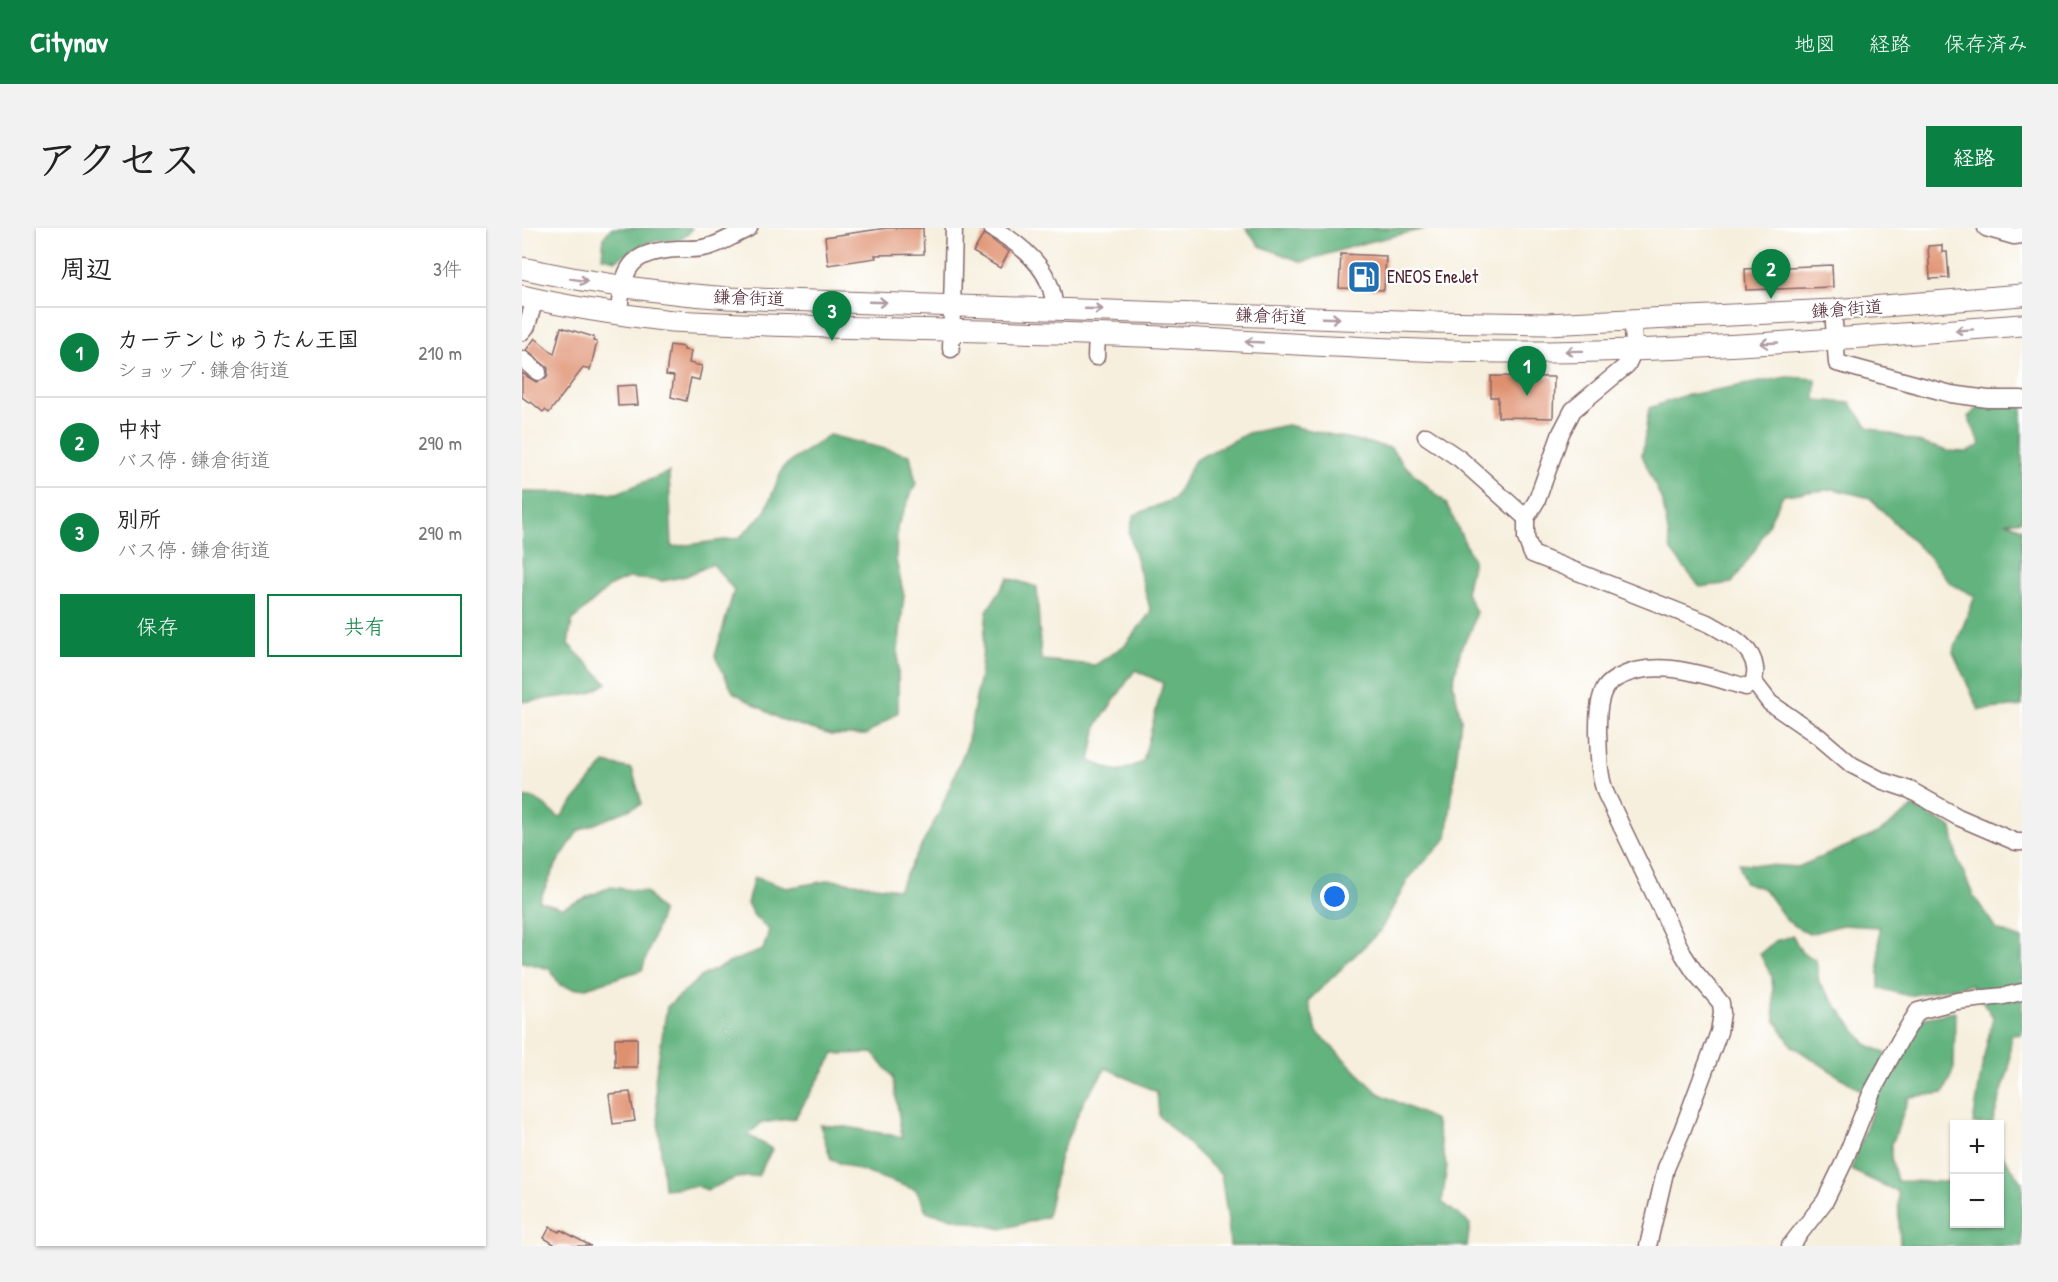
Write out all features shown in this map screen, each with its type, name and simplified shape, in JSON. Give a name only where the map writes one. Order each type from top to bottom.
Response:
[{"type":"main road","name":"鎌倉街道","points":[[522,268],[622,287],[671,294],[728,298],[1429,322],[1546,324],[1633,321],[1833,310],[2022,295]]},
{"type":"main road","name":"鎌倉街道","points":[[528,298],[618,315],[672,321],[951,340],[1097,335],[1427,350],[1542,352],[1634,350],[2022,326]]},
{"type":"street","points":[[618,315],[622,287],[627,270],[632,263],[660,250],[710,247],[749,228]]},
{"type":"street","points":[[951,340],[954,228]]},
{"type":"street","points":[[992,228],[1018,244],[1035,260],[1052,291],[1054,308]]},
{"type":"street","points":[[1986,228],[2014,236],[2022,235]]},
{"type":"street","points":[[522,332],[527,326],[528,298]]},
{"type":"street","points":[[1833,310],[1837,363],[1951,394],[1988,399],[2022,399]]},
{"type":"street","points":[[1633,321],[1634,350],[1627,365],[1573,410],[1566,421],[1537,500],[1526,518],[1526,538],[1532,554],[1710,624],[1737,640],[1749,653],[1755,667],[1754,682],[1770,703],[1818,736],[1852,765],[1883,781],[1910,790],[1958,817],[2016,842],[2022,842]]},
{"type":"street","points":[[1096,357],[1097,335]]},
{"type":"street","points":[[522,359],[538,372]]},
{"type":"street","points":[[1426,436],[1460,459],[1526,518]]},
{"type":"street","points":[[1647,1246],[1666,1168],[1719,1032],[1722,1013],[1721,1003],[1683,954],[1600,779],[1599,709],[1604,689],[1611,681],[1625,673],[1640,669],[1682,669],[1746,687],[1754,682]]},
{"type":"street","points":[[1790,1246],[1825,1201],[1843,1164],[1871,1094],[1918,1011],[1949,1003],[2022,992]]},
{"type":"green space","points":[[611,228],[692,228],[683,238],[652,241],[616,260],[602,257],[604,237]]},
{"type":"green space","points":[[1246,228],[1428,228],[1364,243],[1302,262],[1260,246]]},
{"type":"green space","points":[[1787,377],[1816,379],[1815,400],[1850,403],[1868,427],[1948,451],[1967,452],[1981,445],[1968,417],[1999,389],[2022,396],[2022,520],[2007,522],[2022,528],[2022,706],[1979,710],[1953,652],[1975,596],[1951,584],[1931,559],[1870,498],[1834,489],[1783,495],[1755,550],[1732,583],[1700,587],[1671,551],[1663,503],[1642,455],[1649,408],[1683,396]]},
{"type":"green space","points":[[1287,425],[1391,448],[1403,464],[1446,503],[1473,560],[1466,592],[1476,612],[1472,628],[1461,648],[1453,683],[1461,719],[1447,838],[1409,878],[1380,931],[1308,1001],[1317,1032],[1378,1093],[1435,1120],[1447,1167],[1442,1202],[1470,1224],[1467,1246],[1230,1246],[1221,1175],[1159,1116],[1157,1092],[1106,1068],[1084,1101],[1060,1155],[1047,1217],[1002,1229],[927,1212],[916,1190],[831,1160],[820,1125],[847,1127],[902,1137],[893,1077],[873,1053],[834,1054],[795,1118],[761,1123],[748,1135],[772,1149],[758,1176],[736,1178],[707,1190],[697,1186],[664,1189],[655,1080],[667,1007],[702,976],[763,950],[769,930],[755,917],[747,904],[754,877],[786,888],[832,880],[898,889],[939,813],[967,745],[980,676],[987,611],[1008,578],[1037,587],[1041,660],[1095,665],[1125,645],[1151,612],[1129,533],[1134,515],[1174,499],[1195,460],[1248,433]],"holes":[[[1135,670],[1163,683],[1143,762],[1118,772],[1090,761],[1097,725]]]},
{"type":"green space","points":[[829,435],[910,455],[916,483],[897,527],[896,560],[904,596],[898,651],[898,712],[866,735],[831,735],[780,719],[733,692],[715,656],[734,590],[713,564],[686,576],[663,581],[628,578],[610,586],[572,621],[568,644],[607,683],[590,693],[522,702],[522,492],[617,493],[669,472],[672,547],[739,538],[765,512],[783,467]]},
{"type":"green space","points":[[605,763],[632,769],[642,804],[578,831],[557,863],[539,901],[562,908],[610,887],[646,892],[662,912],[642,970],[586,988],[574,989],[560,985],[550,969],[522,962],[522,797],[536,799],[560,818]]},
{"type":"green space","points":[[1914,807],[1952,828],[1957,857],[1973,895],[1997,930],[2022,939],[2022,1034],[2011,1035],[2009,1068],[1993,1120],[1974,1120],[1993,1017],[1971,984],[1909,996],[1879,988],[1879,927],[1842,925],[1809,934],[1787,921],[1764,889],[1744,882],[1739,863],[1798,867],[1878,833]]},
{"type":"green space","points":[[1793,936],[1802,953],[1816,960],[1819,983],[1866,1044],[1895,1058],[1920,1019],[1955,1012],[1954,1068],[1944,1093],[1909,1097],[1891,1147],[1891,1158],[1897,1181],[1946,1182],[1950,1176],[1950,1228],[2004,1228],[2004,1157],[2022,1182],[2022,1246],[1900,1246],[1898,1192],[1851,1170],[1876,1100],[1792,1046],[1775,1020],[1772,977],[1760,954],[1775,941]]},
{"type":"building","points":[[887,228],[923,228],[924,254],[875,255],[876,258],[828,265],[825,237]]},
{"type":"building","points":[[984,234],[1009,252],[1000,268],[973,252]]},
{"type":"building","points":[[1942,245],[1942,252],[1947,252],[1949,278],[1930,279],[1928,246]]},
{"type":"building","points":[[1341,254],[1386,256],[1384,290],[1339,288]]},
{"type":"building","points":[[1832,265],[1833,287],[1746,290],[1745,269]]},
{"type":"building","points":[[561,327],[594,337],[593,341],[597,342],[590,370],[583,368],[549,413],[545,410],[543,412],[522,397],[522,373],[536,382],[546,379],[548,368],[526,350],[535,338],[554,354]]},
{"type":"building","points":[[670,345],[684,347],[684,350],[691,351],[689,363],[702,366],[699,380],[691,378],[686,401],[671,397],[674,376],[666,375]]},
{"type":"building","points":[[1491,376],[1554,377],[1553,418],[1498,417],[1498,397],[1491,397]]},
{"type":"building","points":[[636,385],[638,405],[618,406],[617,386]]},
{"type":"building","points":[[615,1038],[637,1038],[637,1067],[615,1067]]},
{"type":"building","points":[[630,1092],[635,1121],[613,1124],[609,1094]]},
{"type":"building","points":[[550,1227],[559,1232],[561,1230],[591,1246],[552,1246],[554,1244],[544,1238]]},
{"type":"place","name":"ENEOS EneJet","points":[[1364,277]]},
{"type":"place","name":"中村","points":[[1771,299]]},
{"type":"place","name":"別所","points":[[832,341]]},
{"type":"place","name":"カーテンじゅうたん王国","points":[[1527,396]]}]
